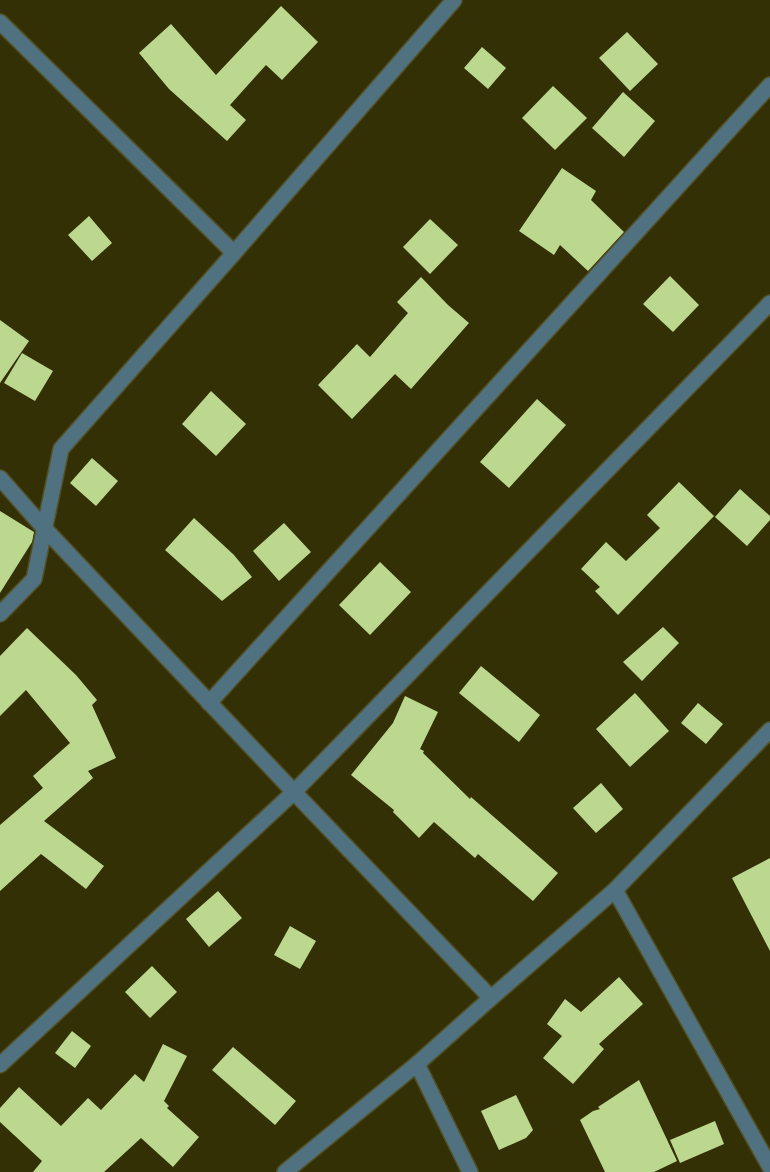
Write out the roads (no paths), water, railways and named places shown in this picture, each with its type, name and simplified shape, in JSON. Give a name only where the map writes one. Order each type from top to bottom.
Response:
[{"type":"street","points":[[0,614],[34,579],[61,449],[454,0]]},
{"type":"street","points":[[0,22],[234,253]]},
{"type":"street","points":[[209,703],[770,85]]},
{"type":"street","points":[[0,1065],[294,792],[770,303]]},
{"type":"street","points":[[0,478],[44,528],[490,998]]},
{"type":"street","points":[[285,1172],[417,1064],[615,890],[770,730]]},
{"type":"street","points":[[615,890],[770,1167]]},
{"type":"street","points":[[417,1064],[470,1172]]}]
